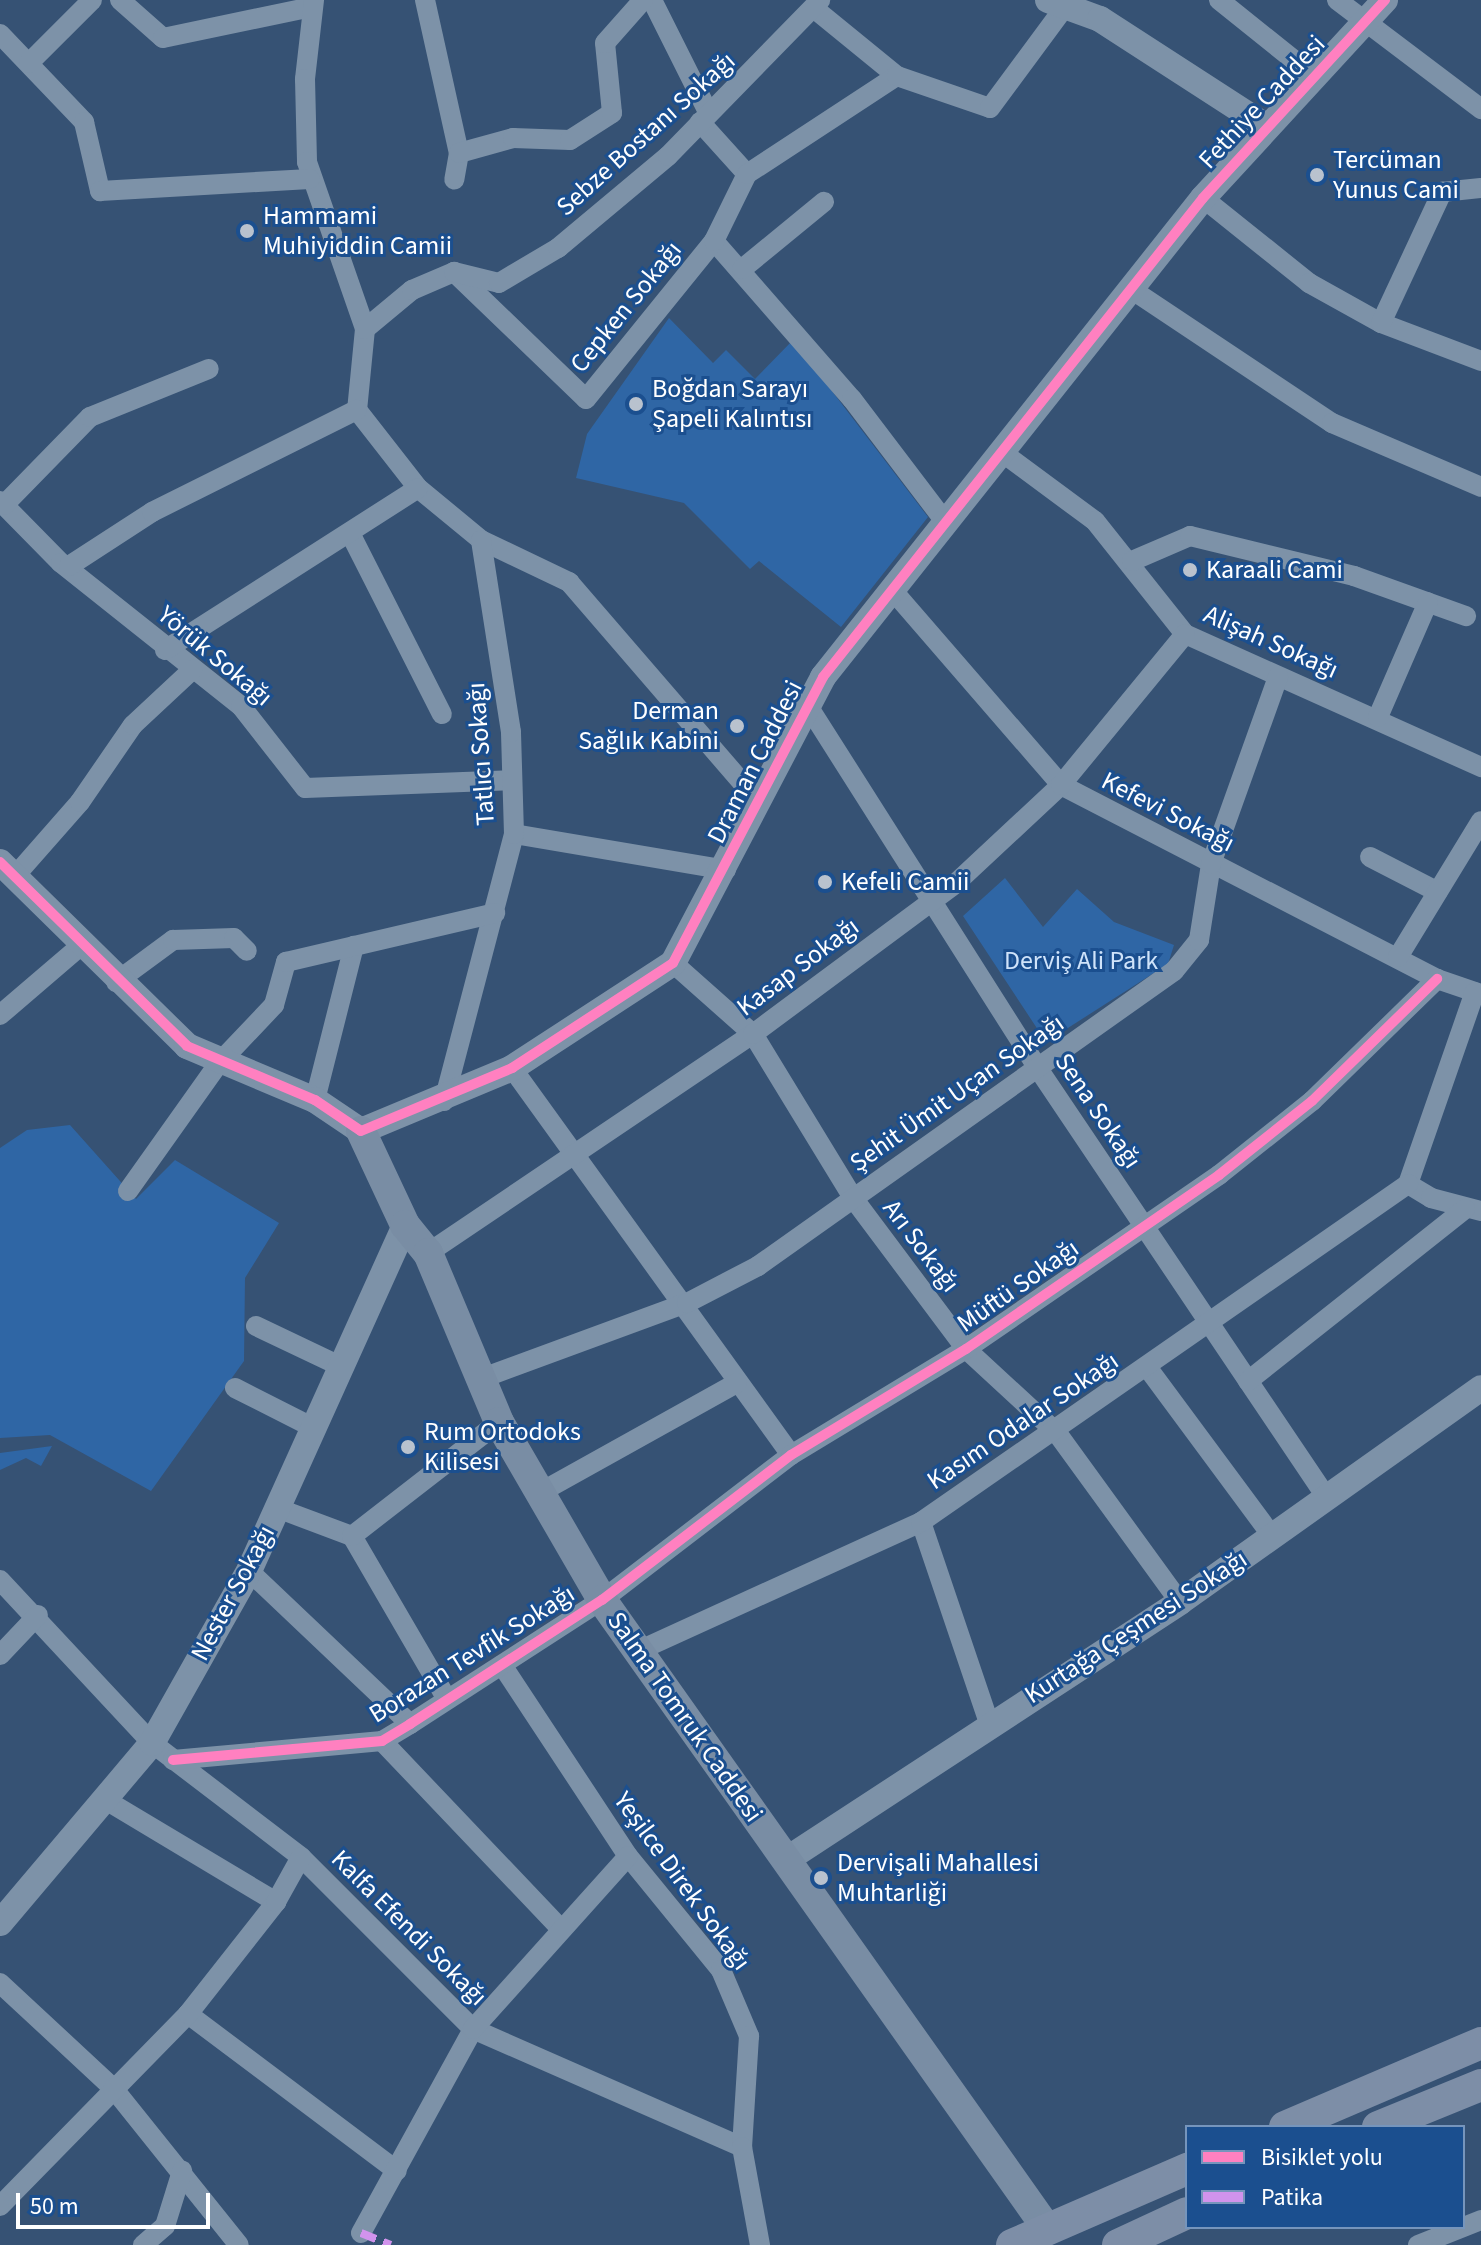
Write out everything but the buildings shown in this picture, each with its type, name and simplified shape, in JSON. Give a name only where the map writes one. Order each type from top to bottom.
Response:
[{"type":"main road","name":"Salma Tomruk Caddesi","points":[[361,1131],[405,1225],[428,1253],[499,1422],[602,1600],[1049,2238]]},
{"type":"main road","points":[[1290,2125],[1481,2043]]},
{"type":"main road","points":[[1384,2125],[1481,2085]]},
{"type":"main road","points":[[1012,2245],[1049,2238],[1185,2170]]},
{"type":"main road","points":[[1118,2245],[1185,2214]]},
{"type":"street","points":[[29,63],[92,0]]},
{"type":"street","points":[[120,0],[163,38],[313,3],[305,79],[310,179],[365,329],[357,410],[418,488],[481,540],[569,582],[756,799]]},
{"type":"street","points":[[425,0],[459,153],[454,180]]},
{"type":"street","points":[[459,153],[513,138],[570,140],[612,113],[605,43],[643,0]]},
{"type":"street","points":[[652,0],[704,117],[747,174]]},
{"type":"street","points":[[1219,0],[1315,77]]},
{"type":"street","points":[[1337,0],[1377,10],[1481,109]]},
{"type":"street","points":[[818,5],[897,76],[990,108],[1075,7],[1267,127]]},
{"type":"street","name":"Sebze Bostanı Sokağı","points":[[454,272],[499,283],[558,248],[704,117],[818,5]]},
{"type":"street","name":"Fethiye Caddesi","points":[[1203,198],[1377,10]]},
{"type":"street","points":[[0,34],[84,122],[100,191],[310,179]]},
{"type":"street","points":[[714,241],[747,174],[897,76]]},
{"type":"street","points":[[1381,323],[1442,192],[1481,188]]},
{"type":"street","points":[[1203,198],[1309,283],[1381,323],[1481,361]]},
{"type":"street","name":"Draman Caddesi","points":[[361,1131],[444,1101],[512,1068],[673,963],[726,870],[756,799],[808,706],[946,523],[1203,198]]},
{"type":"street","points":[[742,269],[824,202]]},
{"type":"street","name":"Cepken Sokağı","points":[[454,272],[586,399],[714,241],[742,269],[946,523]]},
{"type":"street","points":[[365,329],[412,290],[454,272]]},
{"type":"street","points":[[1131,289],[1332,423],[1481,487]]},
{"type":"street","points":[[2,503],[90,417],[209,369]]},
{"type":"street","points":[[69,566],[152,512],[357,410]]},
{"type":"street","name":"Alişah Sokağı","points":[[1003,453],[1095,521],[1132,561],[1185,634],[1278,677],[1378,717],[1481,767]]},
{"type":"street","points":[[165,650],[418,488]]},
{"type":"street","name":"Yörük Sokağı","points":[[2,503],[165,650],[241,706],[305,788],[510,780]]},
{"type":"street","points":[[350,533],[442,714]]},
{"type":"street","points":[[1132,561],[1190,536],[1428,602],[1466,616]]},
{"type":"street","name":"Tatlıcı Sokağı","points":[[444,1101],[514,834],[510,780],[511,732],[481,540]]},
{"type":"street","name":"Kefevi Sokağı","points":[[894,592],[1061,785],[1437,979],[1478,993]]},
{"type":"street","points":[[1378,717],[1428,602]]},
{"type":"street","name":"Kasap Sokağı","points":[[428,1253],[575,1158],[753,1034],[933,900],[1061,785],[1185,634]]},
{"type":"street","points":[[8,869],[80,802],[133,725],[192,670]]},
{"type":"street","name":"Şehit Ümit Uçan Sokağı","points":[[480,1379],[687,1303],[758,1266],[1174,971],[1199,940],[1211,864],[1278,677]]},
{"type":"street","name":"Sena Sokağı","points":[[808,706],[1037,1067],[1327,1498]]},
{"type":"street","points":[[1398,957],[1481,821]]},
{"type":"street","points":[[514,834],[726,870]]},
{"type":"street","points":[[0,843],[8,869],[84,943],[116,982],[187,1046],[219,1063],[315,1100],[361,1131]]},
{"type":"street","points":[[1370,857],[1438,892]]},
{"type":"street","points":[[128,1191],[219,1063],[274,1005],[286,962],[495,913]]},
{"type":"street","points":[[116,982],[173,940],[234,938],[247,951]]},
{"type":"street","points":[[0,1015],[84,943]]},
{"type":"street","points":[[315,1100],[354,946]]},
{"type":"street","name":"Arı Sokağı","points":[[673,963],[753,1034],[853,1198],[966,1349],[1057,1433],[1180,1602]]},
{"type":"street","name":"Müftü Sokağı","points":[[602,1600],[791,1455],[966,1349],[1312,1101],[1437,979]]},
{"type":"street","points":[[1473,1210],[1408,1184],[1478,993]]},
{"type":"street","points":[[512,1068],[575,1158],[687,1303],[737,1383],[791,1455]]},
{"type":"street","name":"Kasım Odalar Sokağı","points":[[638,1651],[921,1522],[1057,1433],[1408,1184]]},
{"type":"street","points":[[1248,1381],[1473,1210]]},
{"type":"street","name":"Nester Sokağı","points":[[0,1923],[109,1802],[152,1743],[249,1571],[405,1225]]},
{"type":"street","points":[[256,1326],[340,1366]]},
{"type":"street","points":[[1147,1367],[1273,1537]]},
{"type":"street","points":[[541,1492],[737,1383]]},
{"type":"street","points":[[235,1388],[312,1427]]},
{"type":"street","name":"Kurtağa Çeşmesi Sokağı","points":[[786,1860],[989,1723],[1180,1602],[1481,1388]]},
{"type":"street","points":[[352,1536],[499,1422]]},
{"type":"street","points":[[277,1508],[352,1536],[447,1699]]},
{"type":"street","points":[[921,1522],[989,1723]]},
{"type":"street","points":[[249,1571],[410,1724]]},
{"type":"street","name":"Kalfa Efendi Sokağı","points":[[0,1580],[38,1615],[152,1743],[301,1857],[473,2029],[742,2147]]},
{"type":"street","name":"Borazan Tevfik Sokağı","points":[[173,1760],[382,1741],[602,1600]]},
{"type":"street","points":[[0,1655],[38,1615]]},
{"type":"street","name":"Yeşilce Direk Sokağı","points":[[502,1665],[628,1856],[721,1970],[749,2036],[742,2147],[760,2245]]},
{"type":"street","points":[[382,1741],[561,1929]]},
{"type":"street","points":[[109,1802],[276,1902]]},
{"type":"street","points":[[361,2233],[473,2029],[628,1856]]},
{"type":"street","points":[[0,2206],[188,2014],[276,1902],[301,1857]]},
{"type":"street","points":[[0,1983],[113,2088],[239,2245]]},
{"type":"street","points":[[188,2014],[397,2171]]},
{"type":"street","points":[[143,2245],[171,2215],[182,2171]]},
{"type":"street","points":[[1430,2239],[1457,2229]]},
{"type":"green space","points":[[669,318],[713,363],[726,350],[755,379],[793,340],[928,517],[841,627],[759,561],[750,569],[684,503],[576,478],[587,434]]},
{"type":"green space","name":"Derviş Ali Park","points":[[1005,878],[1043,927],[1077,889],[1114,922],[1174,945],[1168,964],[1046,1042],[963,916]]},
{"type":"green space","points":[[70,1125],[136,1199],[175,1160],[279,1223],[245,1278],[244,1361],[151,1491],[50,1435],[0,1438],[0,1148],[27,1130]]},
{"type":"green space","points":[[52,1446],[41,1466],[26,1458],[0,1470],[0,1453]]},
{"type":"marked path","points":[[361,2233],[391,2245]]},
{"type":"cycle path","points":[[0,862],[187,1046],[315,1100],[361,1131],[512,1068],[673,963],[823,677],[1203,198],[1385,0]]},
{"type":"cycle path","points":[[173,1760],[382,1741],[410,1724],[602,1600],[791,1455],[966,1349],[1219,1175],[1312,1101],[1437,979]]},
{"type":"place","name":"Tercüman Yunus Cami","points":[[1317,175]]},
{"type":"place","name":"Hammami Muhiyiddin Camii","points":[[247,231]]},
{"type":"place","name":"Boğdan Sarayı Şapeli Kalıntısı","points":[[636,404]]},
{"type":"place","name":"Karaali Cami","points":[[1190,570]]},
{"type":"place","name":"Derman Sağlık Kabini","points":[[737,726]]},
{"type":"place","name":"Kefeli Camii","points":[[825,882]]},
{"type":"place","name":"Rum Ortodoks Kilisesi","points":[[408,1447]]},
{"type":"place","name":"Dervişali Mahallesi Muhtarliği","points":[[821,1878]]}]
